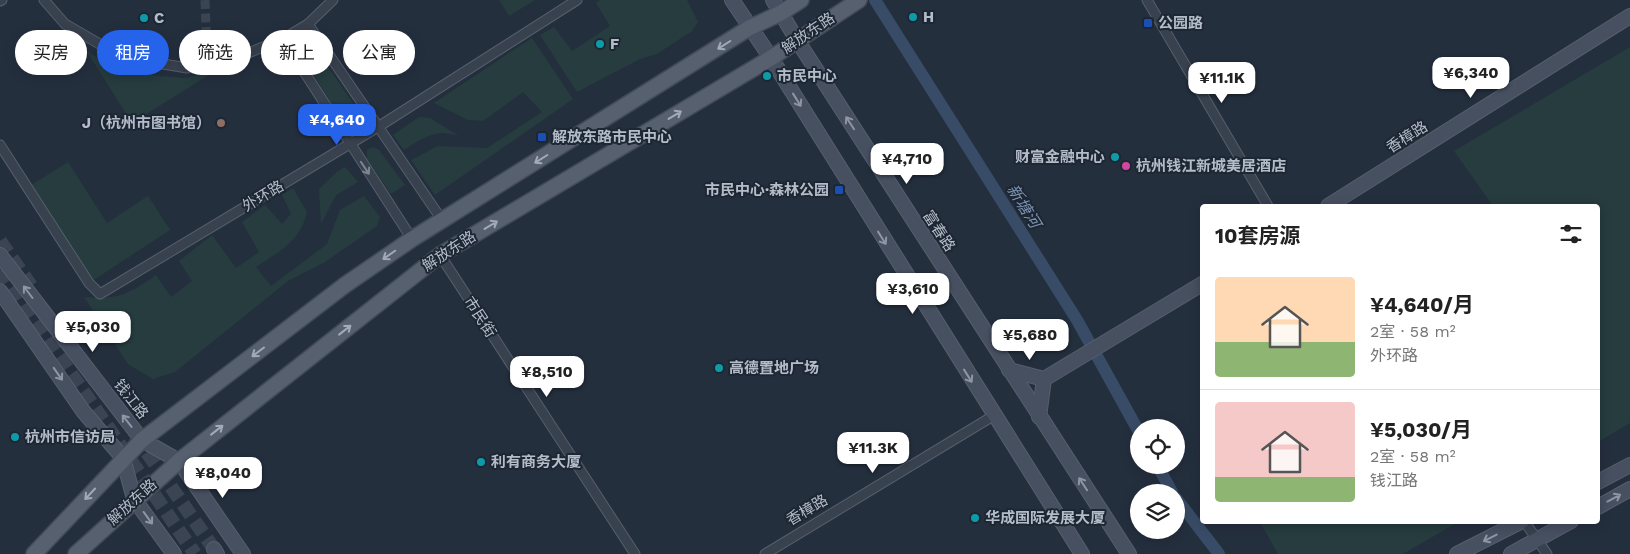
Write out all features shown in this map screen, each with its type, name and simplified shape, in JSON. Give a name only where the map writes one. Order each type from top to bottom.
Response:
[{"type":"main road","points":[[732,0],[771,58],[993,416],[1082,554]]},
{"type":"main road","name":"解放东路","points":[[34,554],[142,440],[345,286],[412,239],[750,28],[777,6],[801,0]]},
{"type":"main road","name":"解放东路","points":[[76,554],[134,499],[179,461],[440,255],[771,58],[859,0]]},
{"type":"main road","name":"富春路","points":[[777,6],[797,40],[1129,554]]},
{"type":"main road","name":"香樟路","points":[[1331,204],[1630,16]]},
{"type":"main road","name":"钱江路","points":[[0,255],[142,440],[179,461],[243,554]]},
{"type":"main road","points":[[1009,370],[1044,379],[1110,342],[1200,285]]},
{"type":"main road","points":[[0,291],[83,410],[123,458],[134,499],[174,554]]},
{"type":"main road","points":[[1040,417],[1044,379]]},
{"type":"main road","points":[[1600,481],[1630,465]]},
{"type":"main road","points":[[1600,506],[1630,490]]},
{"type":"main road","points":[[1458,554],[1517,524]]},
{"type":"main road","points":[[1511,554],[1566,524]]},
{"type":"street","points":[[44,0],[65,24],[122,56],[179,67]]},
{"type":"street","points":[[298,30],[308,24],[334,0]]},
{"type":"street","name":"外环路","points":[[0,145],[89,283],[100,294],[378,127],[576,0]]},
{"type":"street","points":[[1147,0],[1267,204]]},
{"type":"street","points":[[308,24],[442,220]]},
{"type":"street","points":[[305,75],[412,239]]},
{"type":"street","name":"市民街","points":[[440,255],[635,554]]},
{"type":"street","name":"香樟路","points":[[765,554],[993,416]]},
{"type":"street","points":[[1525,524],[1547,554]]},
{"type":"green space","points":[[499,0],[535,0],[509,16]]},
{"type":"green space","points":[[600,0],[687,0],[698,22],[692,31],[657,54],[640,59],[577,92],[540,35],[554,27],[572,51],[610,26],[596,3]]},
{"type":"green space","points":[[532,38],[573,99],[435,195],[411,160],[438,146],[487,148],[542,112],[523,92],[483,121],[468,120],[434,103]]},
{"type":"green space","points":[[1630,47],[1630,423],[1600,441],[1600,204],[1492,204],[1454,151]]},
{"type":"green space","points":[[87,51],[97,58],[97,67],[87,52]]},
{"type":"green space","points":[[333,74],[365,121],[362,129],[353,133],[347,129],[314,75]]},
{"type":"green space","points":[[102,75],[150,75],[183,78],[209,75],[132,123]]},
{"type":"green space","points":[[419,117],[430,118],[459,136],[444,133],[437,134],[424,138],[404,150],[393,135]]},
{"type":"green space","points":[[373,147],[379,150],[405,185],[391,194],[367,159],[367,150]]},
{"type":"green space","points":[[68,162],[107,223],[148,196],[170,230],[89,283],[28,187]]},
{"type":"green space","points":[[345,167],[358,182],[336,195],[321,224],[319,189]]},
{"type":"green space","points":[[293,188],[307,212],[300,231],[294,238],[281,250],[256,267],[271,286],[327,244],[340,210],[364,196],[380,217],[377,226],[325,262],[288,281],[175,372],[153,379],[128,364],[84,297],[106,298],[123,294],[156,275],[171,297],[192,281],[179,261],[212,235],[236,268],[259,252],[242,222],[265,205],[282,224],[291,214],[282,195]]},
{"type":"green space","points":[[1261,524],[1455,524],[1403,554],[1278,554]]},
{"type":"waterway","name":"新塘河","points":[[875,0],[1077,320],[1132,419]]},
{"type":"waterway","name":"新塘河","points":[[1162,474],[1168,484]]},
{"type":"waterway","name":"新塘河","points":[[1185,510],[1219,554]]},
{"type":"tunnel","points":[[205,0],[206,30]]},
{"type":"tunnel","points":[[0,241],[31,286]]},
{"type":"tunnel","points":[[0,270],[195,554]]},
{"type":"tunnel","points":[[135,435],[214,549]]},
{"type":"place","name":"H","points":[[913,17]]},
{"type":"place","name":"C","points":[[144,18]]},
{"type":"place","name":"公园路","points":[[1148,23]]},
{"type":"place","name":"F","points":[[600,44]]},
{"type":"place","name":"市民中心","points":[[767,76]]},
{"type":"place","name":"J（杭州市图书馆）","points":[[221,123]]},
{"type":"place","name":"解放东路市民中心","points":[[542,137]]},
{"type":"place","name":"财富金融中心","points":[[1115,157]]},
{"type":"place","name":"杭州钱江新城美居酒店","points":[[1126,166]]},
{"type":"place","name":"市民中心·森林公园","points":[[839,190]]},
{"type":"place","name":"高德置地广场","points":[[719,368]]},
{"type":"place","name":"杭州市信访局","points":[[15,437]]},
{"type":"place","name":"利有商务大厦","points":[[481,462]]},
{"type":"place","name":"华成国际发展大厦","points":[[975,518]]}]
